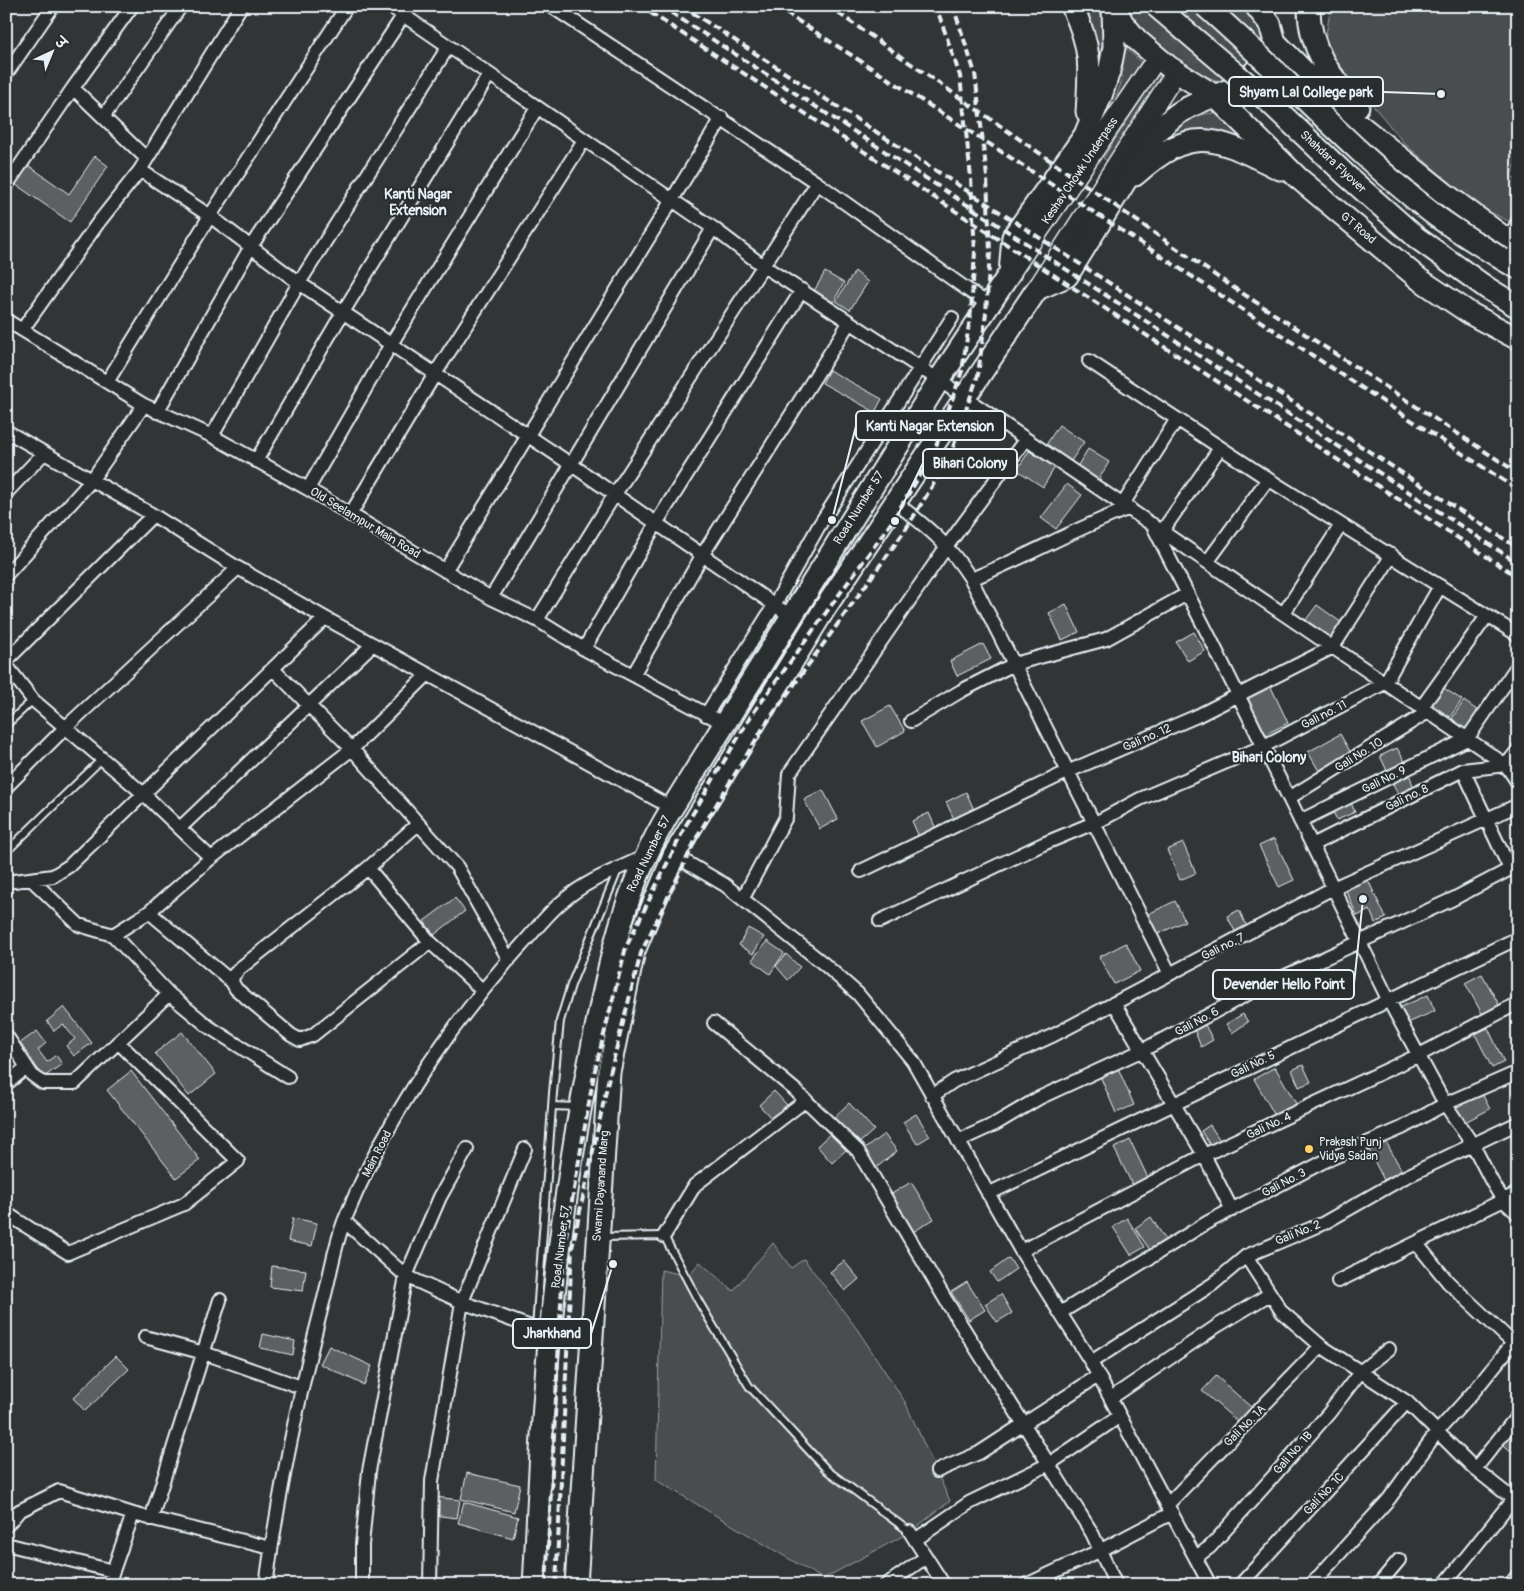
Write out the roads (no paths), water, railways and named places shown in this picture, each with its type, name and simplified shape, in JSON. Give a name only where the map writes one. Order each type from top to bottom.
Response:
[{"type":"main road","points":[[1072,6],[1083,30],[1089,50],[1090,73],[1085,135]]},
{"type":"main road","points":[[1010,273],[1013,237],[1085,135],[1110,68],[1114,47],[1114,6]]},
{"type":"main road","name":"GT Road","points":[[1114,6],[1122,22],[1137,40],[1170,67],[1214,96],[1297,177],[1420,279],[1471,314],[1518,339]]},
{"type":"main road","name":"Shahdara Flyover","points":[[1156,6],[1270,103],[1347,176],[1417,238],[1487,288],[1518,307]]},
{"type":"main road","name":"Shahdara Flyover","points":[[1205,6],[1253,48],[1326,120],[1433,213],[1518,268]]},
{"type":"main road","points":[[1256,6],[1274,24],[1347,115],[1444,193],[1512,244]]},
{"type":"main road","points":[[1309,6],[1309,25],[1315,48],[1341,89],[1444,193]]},
{"type":"main road","points":[[1037,288],[1067,276],[1118,190],[1153,136],[1170,119],[1183,110],[1249,78],[1267,58],[1274,24]]},
{"type":"main road","name":"Keshav Chowk Underpass","points":[[1010,273],[1150,68]]},
{"type":"main road","name":"Keshav Chowk Underpass","points":[[1037,288],[1169,83]]},
{"type":"main road","points":[[1118,190],[1163,153],[1182,143],[1205,139],[1231,145],[1297,177]]},
{"type":"main road","name":"Road Number 57","points":[[534,1585],[543,1332],[580,1107],[608,968],[634,881],[716,720],[792,617],[939,380],[1010,273]]},
{"type":"main road","name":"Road Number 57","points":[[704,806],[825,608],[1037,288]]},
{"type":"main road","name":"Swami Dayanand Marg","points":[[576,1585],[609,1072],[634,951],[674,855],[704,806]]},
{"type":"street","points":[[6,74],[53,6]]},
{"type":"street","points":[[6,186],[132,6]]},
{"type":"street","points":[[104,116],[181,6]]},
{"type":"street","points":[[22,330],[98,223],[144,165],[241,6]]},
{"type":"street","points":[[107,382],[210,216],[347,6]]},
{"type":"street","points":[[390,6],[714,228],[762,265],[849,323],[920,367],[1025,440],[1163,530],[1506,765],[1518,783]]},
{"type":"street","points":[[551,6],[722,118],[989,305]]},
{"type":"street","points":[[157,412],[250,248],[403,16]]},
{"type":"street","points":[[212,436],[299,283],[448,47]]},
{"type":"street","points":[[256,461],[344,312],[490,75]]},
{"type":"street","points":[[73,88],[104,116],[144,165],[250,248],[299,283],[572,464],[792,617]]},
{"type":"street","points":[[308,489],[391,344],[537,108]]},
{"type":"street","points":[[445,571],[722,118]]},
{"type":"street","points":[[350,515],[435,374],[584,140]]},
{"type":"street","points":[[537,620],[615,494],[817,183]]},
{"type":"street","points":[[491,598],[714,228]]},
{"type":"street","points":[[584,649],[657,522],[802,290]]},
{"type":"street","points":[[716,720],[775,604],[820,524],[952,318]]},
{"type":"street","name":"Old Seelampur Main Road","points":[[6,320],[144,405],[212,436],[308,489],[491,598],[537,620],[584,649],[716,720]]},
{"type":"street","points":[[633,675],[704,554],[849,323]]},
{"type":"street","points":[[1089,361],[1268,479],[1518,635]]},
{"type":"street","points":[[6,575],[91,481],[137,418],[144,405]]},
{"type":"street","points":[[971,579],[1006,566],[1126,506],[1177,419]]},
{"type":"street","points":[[6,431],[153,515],[238,568],[325,618],[672,808]]},
{"type":"street","points":[[743,898],[786,817],[789,774],[947,546],[1025,440]]},
{"type":"street","points":[[1163,530],[1220,448]]},
{"type":"street","points":[[6,493],[44,453]]},
{"type":"street","points":[[1208,561],[1268,479]]},
{"type":"street","points":[[895,502],[936,534],[971,579],[1092,823],[1170,974]]},
{"type":"street","points":[[6,661],[153,515]]},
{"type":"street","points":[[1150,522],[1264,746],[1388,999],[1445,1104],[1473,1145],[1503,1200],[1518,1214]]},
{"type":"street","points":[[1284,613],[1341,525]]},
{"type":"street","points":[[1333,647],[1392,555]]},
{"type":"street","points":[[6,787],[66,727],[238,568]]},
{"type":"street","points":[[1385,683],[1440,586]]},
{"type":"street","points":[[911,721],[961,691],[1014,664],[1106,639],[1187,594]]},
{"type":"street","points":[[1424,710],[1487,616]]},
{"type":"street","points":[[6,882],[53,876],[69,866],[145,795],[325,618]]},
{"type":"street","points":[[180,828],[373,644]]},
{"type":"street","name":"Gali no. 12","points":[[861,871],[1068,772],[1132,745],[1238,695],[1333,647]]},
{"type":"street","points":[[6,665],[33,700],[145,795],[212,858],[210,859]]},
{"type":"street","points":[[1467,739],[1518,665]]},
{"type":"street","points":[[274,669],[352,749],[457,868],[509,960]]},
{"type":"street","points":[[113,935],[149,912],[210,859],[352,749],[428,674]]},
{"type":"street","name":"Gali no. 11","points":[[880,921],[1140,799],[1264,746],[1385,683]]},
{"type":"street","name":"Gali No. 10","points":[[1289,798],[1424,710]]},
{"type":"street","name":"Gali No. 9","points":[[1300,821],[1467,739]]},
{"type":"street","points":[[1506,765],[1518,750]]},
{"type":"street","name":"Gali no. 8","points":[[1312,845],[1463,770],[1506,765]]},
{"type":"street","points":[[1463,770],[1486,818],[1514,867]]},
{"type":"street","name":"Gali no. 7","points":[[932,1096],[954,1081],[1054,1035],[1257,930],[1333,888],[1518,805]]},
{"type":"street","points":[[232,982],[233,976],[238,969],[368,868],[417,824]]},
{"type":"street","points":[[674,855],[743,898],[858,994],[913,1061],[1020,1251],[1111,1398],[1210,1585]]},
{"type":"street","name":"Main Road","points":[[266,1585],[283,1472],[301,1387],[344,1221],[372,1160],[423,1071],[482,990],[562,901],[586,884],[646,856]]},
{"type":"street","name":"Gali No. 6","points":[[958,1141],[995,1124],[1039,1098],[1143,1050],[1257,989],[1453,899],[1514,867]]},
{"type":"street","points":[[368,868],[430,942],[482,990]]},
{"type":"street","points":[[32,880],[79,926],[113,935],[169,994],[209,1027],[288,1077]]},
{"type":"street","points":[[149,912],[232,982],[236,989],[291,1035],[300,1040],[307,1039],[430,942]]},
{"type":"street","name":"Gali No. 5","points":[[988,1194],[1388,999],[1518,938]]},
{"type":"street","points":[[6,1035],[32,1075],[42,1084],[75,1083],[169,994]]},
{"type":"street","name":"Gali No. 4","points":[[1020,1251],[1204,1155],[1419,1055],[1518,1002]]},
{"type":"street","points":[[1114,1003],[1204,1155],[1232,1210]]},
{"type":"street","points":[[714,1022],[806,1100],[858,1151],[947,1302],[1092,1533],[1116,1585]]},
{"type":"street","points":[[6,1213],[68,1252],[184,1204],[238,1161],[118,1042]]},
{"type":"street","points":[[6,1084],[27,1067]]},
{"type":"street","name":"Gali No. 3","points":[[1060,1313],[1232,1210],[1323,1162],[1402,1128],[1445,1104],[1518,1072]]},
{"type":"street","points":[[664,1236],[695,1185],[806,1100]]},
{"type":"street","name":"Gali No. 2","points":[[1090,1362],[1213,1284],[1246,1256],[1324,1223],[1403,1178],[1518,1123]]},
{"type":"street","points":[[362,1585],[362,1545],[369,1471],[406,1276],[440,1197],[467,1149]]},
{"type":"street","points":[[430,1585],[432,1481],[462,1302],[525,1149]]},
{"type":"street","points":[[1338,1281],[1518,1193]]},
{"type":"street","points":[[344,1221],[406,1276],[462,1302],[543,1332]]},
{"type":"street","points":[[1312,1585],[1389,1499],[1437,1432],[1475,1390],[1515,1340],[1448,1282],[1417,1244]]},
{"type":"street","points":[[1246,1256],[1282,1312],[1321,1346],[1407,1402],[1475,1468],[1516,1499],[1444,1585]]},
{"type":"street","points":[[1111,1398],[1152,1369],[1270,1294]]},
{"type":"street","points":[[151,1519],[220,1300]]},
{"type":"street","points":[[145,1337],[204,1353],[301,1387]]},
{"type":"street","name":"Gali No. 1A","points":[[1026,1585],[1100,1550],[1169,1509],[1321,1346]]},
{"type":"street","name":"Gali No. 1B","points":[[1196,1557],[1210,1547],[1272,1479],[1329,1413],[1361,1371],[1389,1349]]},
{"type":"street","points":[[937,1471],[979,1452],[1098,1376]]},
{"type":"street","name":"Gali No. 1C","points":[[1240,1585],[1407,1402]]},
{"type":"street","points":[[1475,1468],[1518,1415]]},
{"type":"street","points":[[944,1585],[912,1536],[969,1503],[1049,1464],[1120,1416]]},
{"type":"street","points":[[6,1526],[19,1511],[59,1490],[151,1519],[271,1548]]},
{"type":"street","points":[[108,1585],[133,1514]]},
{"type":"street","points":[[6,1544],[113,1571]]},
{"type":"street","points":[[886,1585],[926,1557]]},
{"type":"street","points":[[1378,1585],[1399,1560]]},
{"type":"street","points":[[1510,1585],[1518,1575]]},
{"type":"lane","points":[[1512,244],[1518,214]]},
{"type":"lane","points":[[6,725],[33,700]]},
{"type":"lane","points":[[6,852],[103,758]]},
{"type":"lane","points":[[543,1332],[552,1106],[560,1021],[571,985],[619,868]]},
{"type":"lane","points":[[552,1106],[580,1107]]},
{"type":"lane","points":[[598,1237],[664,1236],[700,1304],[749,1386],[828,1471],[912,1536]]},
{"type":"tunnel","points":[[1150,68],[1198,6]]},
{"type":"tunnel","points":[[1170,83],[1228,6]]},
{"type":"railway","points":[[640,6],[1518,577]]},
{"type":"railway","points":[[661,6],[1518,563]]},
{"type":"railway","points":[[682,6],[1518,548]]},
{"type":"railway","points":[[775,6],[1518,490]]},
{"type":"railway","points":[[828,6],[1222,280],[1518,473]]},
{"type":"railway","points":[[546,1585],[564,1247],[594,1074],[626,947],[686,825],[751,716],[891,523],[934,452],[962,371],[971,311],[975,252],[971,178],[960,76],[936,6]]},
{"type":"railway","points":[[556,1585],[572,1248],[609,1077],[641,953],[699,833],[765,725],[904,532],[949,459],[978,375],[986,313],[990,252],[987,177],[975,73],[953,6]]},
{"type":"place","name":"Shyam Lal College park","points":[[1441,94]]},
{"type":"place","name":"Kanti Nagar Extension","points":[[832,520]]},
{"type":"place","name":"Bihari Colony","points":[[895,521]]},
{"type":"place","name":"Devender Hello Point","points":[[1363,899]]},
{"type":"place","name":"Prakash Punj Vidya Sadan","points":[[1309,1149]]},
{"type":"place","name":"Jharkhand","points":[[613,1264]]},
{"type":"district","name":"Kanti Nagar Extension","points":[[418,202]]},
{"type":"district","name":"Bihari Colony","points":[[1269,757]]}]
